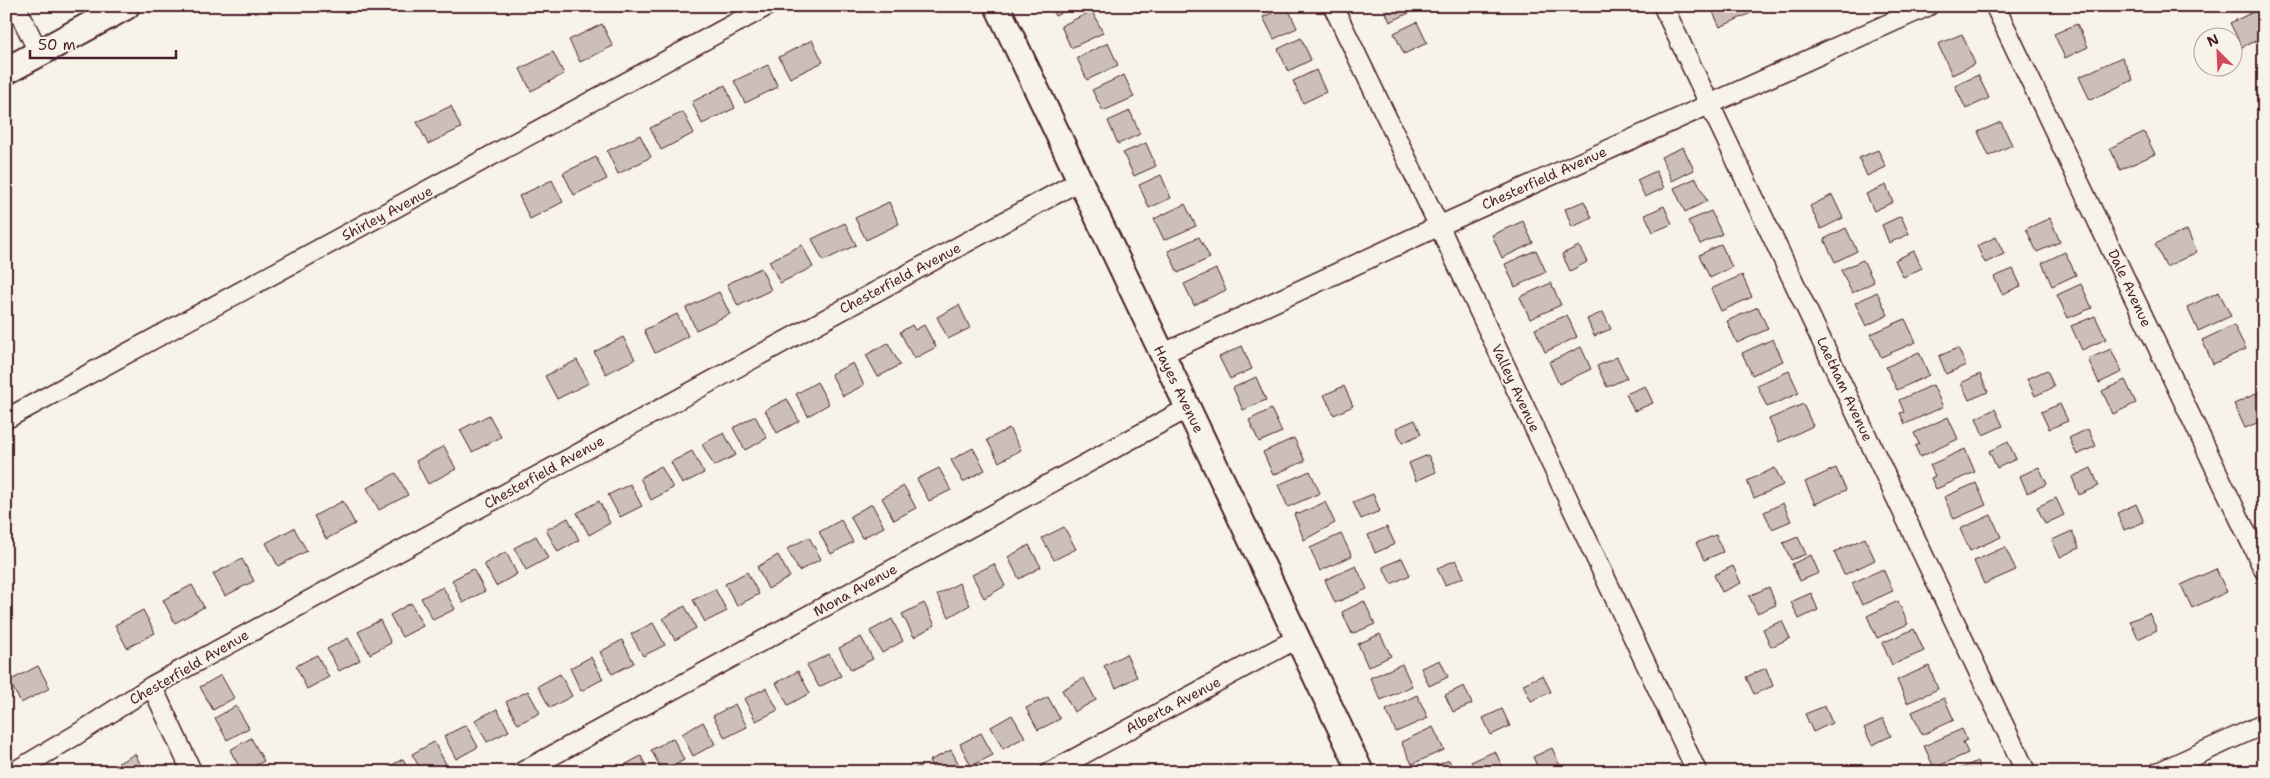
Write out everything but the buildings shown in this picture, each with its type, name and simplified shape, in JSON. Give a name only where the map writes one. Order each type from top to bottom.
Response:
[{"type":"main road","points":[[6,71],[126,6]]},
{"type":"street","points":[[16,6],[39,53]]},
{"type":"street","name":"Shirley Avenue","points":[[6,419],[767,6]]},
{"type":"street","name":"Hayes Avenue","points":[[997,6],[1361,772]]},
{"type":"street","name":"Valley Avenue","points":[[1333,6],[1439,226],[1696,772]]},
{"type":"street","name":"Laetham Avenue","points":[[1663,6],[2026,772]]},
{"type":"street","name":"Chesterfield Avenue","points":[[1162,354],[1439,226],[1928,6]]},
{"type":"street","name":"Dale Avenue","points":[[1996,6],[2264,570]]},
{"type":"street","name":"Chesterfield Avenue","points":[[14,772],[152,686],[1079,181]]},
{"type":"street","name":"Mona Avenue","points":[[522,772],[1188,408]]},
{"type":"street","name":"Alberta Avenue","points":[[1050,772],[1298,638]]},
{"type":"street","points":[[152,686],[192,772]]},
{"type":"street","points":[[2160,772],[2264,724]]}]
